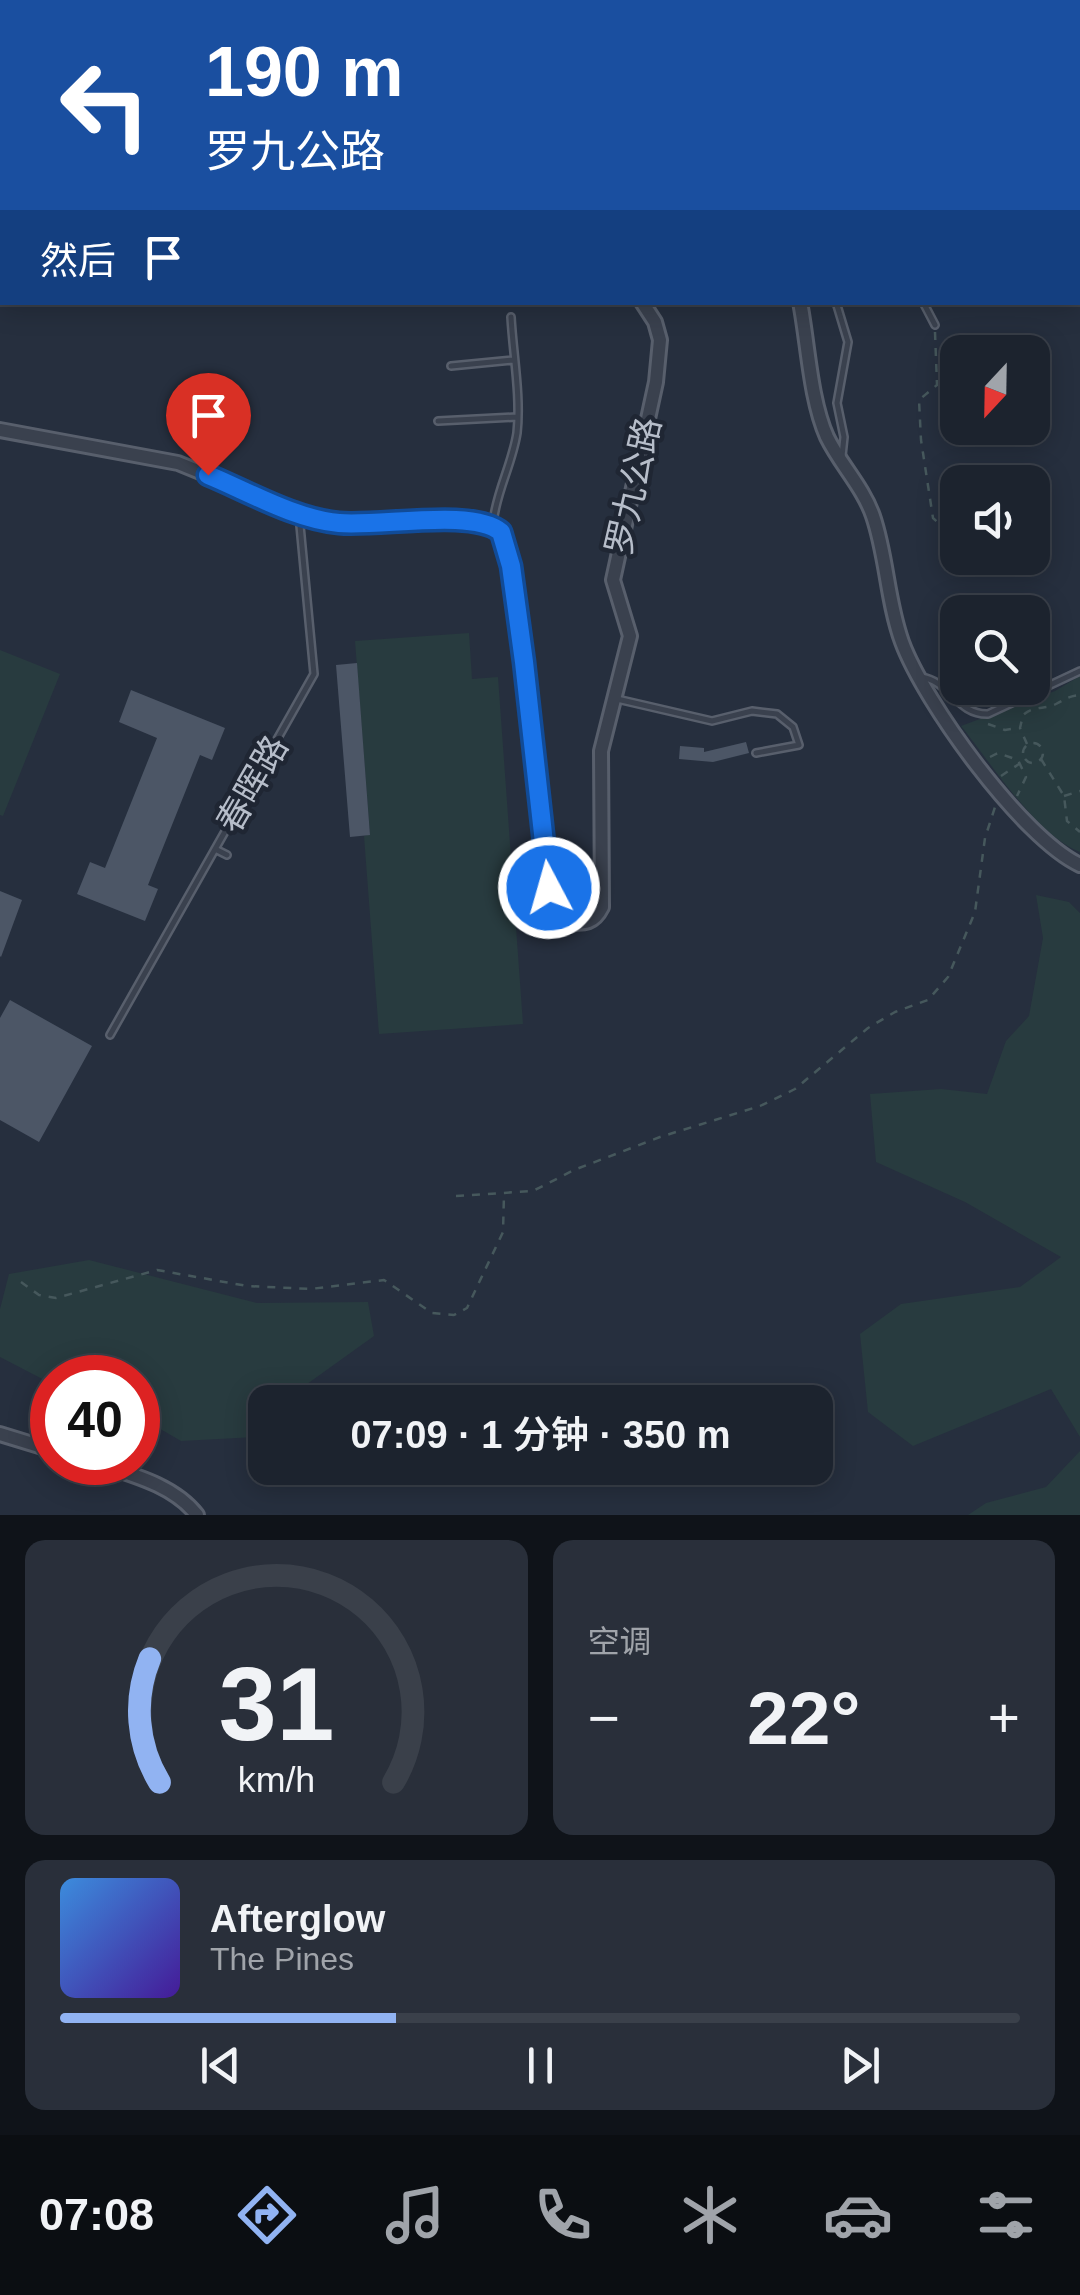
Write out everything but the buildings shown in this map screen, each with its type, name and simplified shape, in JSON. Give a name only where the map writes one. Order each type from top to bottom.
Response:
[{"type":"street","name":"罗九公路","points":[[493,526],[507,545],[511,566],[551,900],[568,922],[584,924],[597,917],[602,907],[601,751],[630,636],[612,580],[656,382],[660,340],[644,305]]},
{"type":"street","points":[[801,305],[818,409],[872,514],[901,638],[918,676],[1046,844],[1080,865]]},
{"type":"street","points":[[0,430],[178,463],[318,520],[343,524],[467,521],[493,526]]},
{"type":"street","points":[[0,1434],[30,1443]]},
{"type":"street","points":[[157,1485],[190,1506],[196,1515]]},
{"type":"lane","points":[[837,305],[848,342],[837,404],[844,436],[842,461]]},
{"type":"lane","points":[[925,305],[934,325]]},
{"type":"lane","points":[[493,526],[495,504],[510,471],[517,417],[511,316]]},
{"type":"lane","points":[[452,366],[514,360]]},
{"type":"lane","points":[[438,421],[517,417]]},
{"type":"lane","name":"春晖路","points":[[110,1035],[314,674],[298,512]]},
{"type":"lane","points":[[965,705],[976,714],[988,714],[1080,671]]},
{"type":"lane","points":[[918,676],[940,682]]},
{"type":"lane","points":[[613,698],[712,720],[752,711],[777,714],[793,728],[799,745],[756,753]]},
{"type":"lane","points":[[215,849],[226,855]]},
{"type":"path","points":[[934,325],[936,385],[919,400],[920,440],[933,518],[940,524]]},
{"type":"path","points":[[1027,744],[1020,728],[1029,709],[1080,695]]},
{"type":"path","points":[[976,714],[991,726],[1020,728]]},
{"type":"path","points":[[1027,744],[1040,746],[1042,759],[1064,796],[1067,821],[1080,832]]},
{"type":"path","points":[[1016,798],[1026,777],[1022,753],[1027,744]]},
{"type":"path","points":[[984,760],[998,753],[1033,764],[1042,759]]},
{"type":"path","points":[[456,1196],[533,1191],[660,1137],[760,1106],[795,1089],[868,1028],[928,1000],[948,977],[974,912],[985,838],[1000,784],[1023,761]]},
{"type":"path","points":[[1064,796],[1080,791]]},
{"type":"path","points":[[20,1282],[56,1298],[157,1270],[247,1286],[310,1289],[384,1280],[432,1314],[454,1315],[467,1308],[503,1232],[504,1193]]},
{"type":"green space","points":[[469,633],[472,679],[498,677],[523,1024],[379,1034],[364,836],[370,834],[355,641]]},
{"type":"green space","points":[[0,650],[60,674],[3,816],[0,815]]},
{"type":"green space","points":[[1080,676],[1080,852],[1064,844],[1031,815],[961,726],[1017,705],[1050,705],[1050,693]]},
{"type":"green space","points":[[1036,895],[1069,902],[1080,913],[1080,1437],[1051,1389],[913,1446],[868,1412],[860,1334],[901,1304],[1020,1287],[1061,1257],[965,1202],[876,1162],[870,1094],[941,1089],[987,1094],[1006,1041],[1029,1016],[1043,938]]},
{"type":"green space","points":[[89,1260],[257,1303],[368,1302],[374,1336],[306,1385],[248,1385],[248,1438],[181,1441],[160,1429],[160,1355],[30,1355],[30,1373],[0,1357],[0,1309],[9,1274]]},
{"type":"green space","points":[[1080,1451],[1080,1515],[968,1515],[986,1503],[1046,1487]]},
{"type":"route","points":[[208,475],[318,520],[343,524],[478,522],[501,532],[511,566],[533,726],[549,888]]}]
